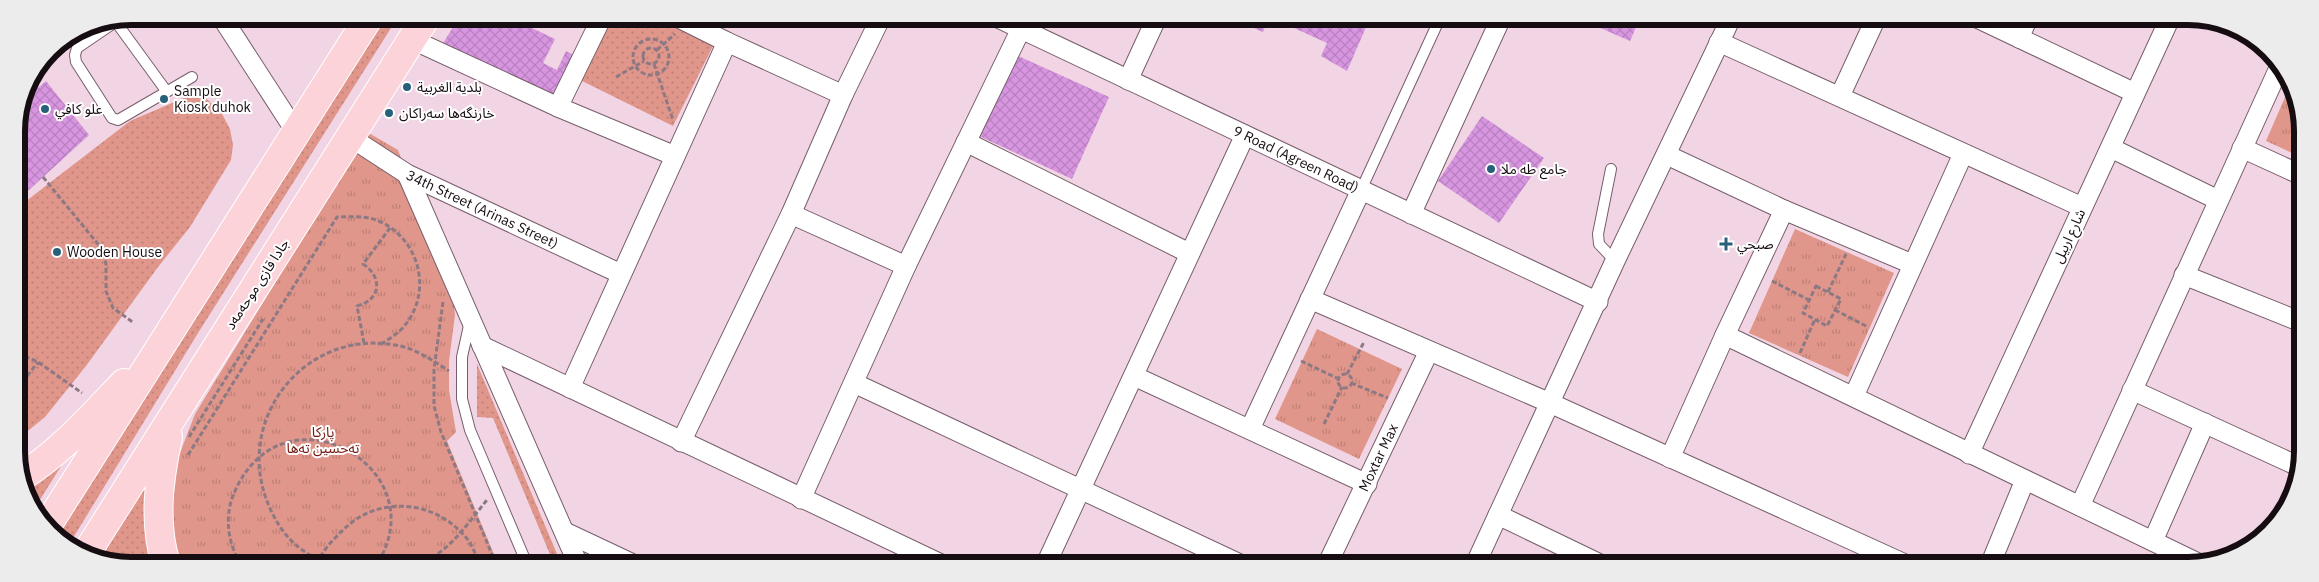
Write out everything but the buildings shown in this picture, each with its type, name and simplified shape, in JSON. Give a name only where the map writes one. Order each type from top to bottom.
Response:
[{"type":"main road","points":[[51,520],[363,25]]},
{"type":"main road","name":"جادا قازی موحەمەد","points":[[90,548],[178,433],[204,366],[421,25]]},
{"type":"main road","points":[[28,473],[40,466],[84,424],[165,341]]},
{"type":"main road","points":[[165,557],[161,538],[160,477],[178,433]]},
{"type":"street","points":[[228,25],[296,132]]},
{"type":"street","points":[[558,107],[598,25]]},
{"type":"street","points":[[677,25],[727,42],[844,94]]},
{"type":"street","points":[[681,442],[791,214],[844,94],[878,25]]},
{"type":"street","name":"9 Road (Agreen Road)","points":[[1013,25],[1598,302]]},
{"type":"street","points":[[1128,80],[1153,25]]},
{"type":"street","points":[[1411,214],[1498,25]]},
{"type":"street","points":[[1479,557],[1598,302],[1615,261],[1727,25]]},
{"type":"street","points":[[1840,96],[1873,25]]},
{"type":"street","points":[[1992,25],[2135,93]]},
{"type":"street","points":[[2019,38],[2025,25]]},
{"type":"street","name":"شارع اربيل","points":[[1969,454],[2167,25]]},
{"type":"street","points":[[801,499],[906,266],[1021,29]]},
{"type":"street","points":[[411,39],[558,107],[678,150]]},
{"type":"street","points":[[570,388],[727,42]]},
{"type":"street","points":[[1719,42],[2082,207]]},
{"type":"street","points":[[2080,506],[2277,73]]},
{"type":"street","points":[[1049,557],[1245,135]]},
{"type":"street","name":"34th Street (Arinas Street)","points":[[350,137],[407,174],[621,274]]},
{"type":"street","points":[[966,142],[1189,253]]},
{"type":"street","points":[[2111,148],[2218,200]]},
{"type":"street","points":[[2242,148],[2294,172]]},
{"type":"street","points":[[1667,154],[1784,210],[1912,264]]},
{"type":"street","points":[[1854,396],[1963,154]]},
{"type":"street","points":[[407,174],[575,557]]},
{"type":"street","points":[[1250,429],[1361,190]]},
{"type":"street","points":[[1670,458],[1784,210]]},
{"type":"street","points":[[791,214],[906,266]]},
{"type":"street","points":[[2184,275],[2294,320]]},
{"type":"street","points":[[1310,299],[1550,403],[1878,557]]},
{"type":"street","points":[[1725,335],[2153,541],[2182,557]]},
{"type":"street","points":[[482,346],[926,557]]},
{"type":"street","name":"Moxtar Max","points":[[1331,557],[1429,351]]},
{"type":"street","points":[[1134,376],[1367,484]]},
{"type":"street","points":[[854,383],[1225,557]]},
{"type":"street","points":[[2132,390],[2293,464]]},
{"type":"street","points":[[2153,541],[2205,423]]},
{"type":"street","points":[[1993,557],[2025,480]]},
{"type":"street","points":[[1498,515],[1585,557]]},
{"type":"street","points":[[565,532],[618,557]]},
{"type":"lane","points":[[1361,190],[1437,25]]},
{"type":"lane","points":[[123,26],[167,92]]},
{"type":"lane","points":[[107,28],[77,48],[75,55],[76,62],[112,118],[118,120],[192,77]]},
{"type":"lane","points":[[1612,170],[1598,234],[1599,244],[1615,261]]},
{"type":"lane","points":[[471,317],[462,357],[462,399],[470,430],[524,557]]},
{"type":"path","points":[[657,50],[664,44],[677,25]]},
{"type":"path","points":[[650,39],[664,44],[668,53],[668,63],[665,68],[657,73],[644,73],[636,66],[634,53],[641,43],[650,39]]},
{"type":"path","points":[[644,61],[643,56],[646,49],[652,48],[657,50]]},
{"type":"path","points":[[654,64],[659,58],[657,50]]},
{"type":"path","points":[[616,77],[644,61]]},
{"type":"path","points":[[644,61],[648,64],[654,64]]},
{"type":"path","points":[[654,64],[678,150]]},
{"type":"path","points":[[43,177],[102,249],[106,264],[106,291],[113,308],[134,323]]},
{"type":"path","points":[[185,460],[337,217],[366,217],[382,222],[397,232],[409,247],[418,265],[421,286],[416,308],[405,326],[381,344]]},
{"type":"path","points":[[364,343],[357,306],[366,304],[373,296],[377,287],[375,276],[371,269],[363,264],[390,228]]},
{"type":"path","points":[[1828,292],[1848,252]]},
{"type":"path","points":[[1772,281],[1809,300]]},
{"type":"path","points":[[1816,286],[1828,292],[1841,299],[1827,326],[1803,313],[1816,286]]},
{"type":"path","points":[[444,298],[435,362],[434,406],[437,421],[493,557]]},
{"type":"path","points":[[1835,310],[1870,328]]},
{"type":"path","points":[[178,433],[264,318]]},
{"type":"path","points":[[1794,367],[1815,319]]},
{"type":"path","points":[[1339,379],[1343,374],[1347,374],[1372,326]]},
{"type":"path","points":[[312,557],[295,544],[273,517],[260,484],[258,449],[266,414],[285,384],[307,363],[334,349],[364,343],[395,345],[424,354],[462,380]]},
{"type":"path","points":[[1285,353],[1339,379],[1342,387],[1324,424]]},
{"type":"path","points":[[25,356],[38,362],[82,393]]},
{"type":"path","points":[[25,379],[38,362]]},
{"type":"path","points":[[1347,374],[1352,379],[1352,383]]},
{"type":"path","points":[[1352,383],[1405,404]]},
{"type":"path","points":[[1342,387],[1349,387],[1352,383]]},
{"type":"path","points":[[237,557],[228,528],[230,500],[242,476],[258,457],[284,443],[311,439],[338,444],[361,457],[378,477],[390,505],[390,528],[382,557]]},
{"type":"path","points":[[433,557],[455,540],[495,490]]},
{"type":"path","points":[[322,557],[332,540],[350,522],[371,510],[390,505],[421,508],[448,520],[468,541],[476,557]]},
{"type":"green space","points":[[377,25],[393,25],[198,333],[72,539],[60,529]]},
{"type":"green space","points":[[603,25],[711,25],[721,30],[673,126],[576,78]]},
{"type":"green space","points":[[2287,93],[2293,118],[2294,154],[2266,141]]},
{"type":"green space","points":[[186,97],[207,99],[222,114],[230,129],[233,145],[231,160],[190,227],[158,267],[86,366],[45,417],[25,433],[25,202],[130,121]]},
{"type":"green space","name":"پارکا تەحسین تەها","points":[[367,132],[398,150],[452,288],[455,315],[449,361],[449,390],[456,432],[447,441],[495,557],[179,557],[175,547],[168,509],[175,466],[195,414]]},
{"type":"green space","points":[[1795,229],[1894,273],[1848,377],[1749,333]]},
{"type":"green space","points":[[1317,329],[1402,369],[1359,459],[1275,419]]},
{"type":"green space","points":[[477,364],[558,557],[551,557],[493,418],[477,417]]},
{"type":"green space","points":[[63,463],[38,502],[31,486]]},
{"type":"green space","points":[[149,473],[156,557],[124,557],[104,553]]},
{"type":"place","name":"بلدية الغربية","points":[[407,87]]},
{"type":"place","name":"Sample Kiosk duhok","points":[[164,99]]},
{"type":"place","name":"علو كافي","points":[[45,109]]},
{"type":"place","name":"خارنگەها سەراکان","points":[[389,113]]},
{"type":"place","name":"جامع طه ملا","points":[[1491,169]]},
{"type":"place","name":"صبحي","points":[[1726,244]]},
{"type":"place","name":"Wooden House","points":[[57,252]]}]
